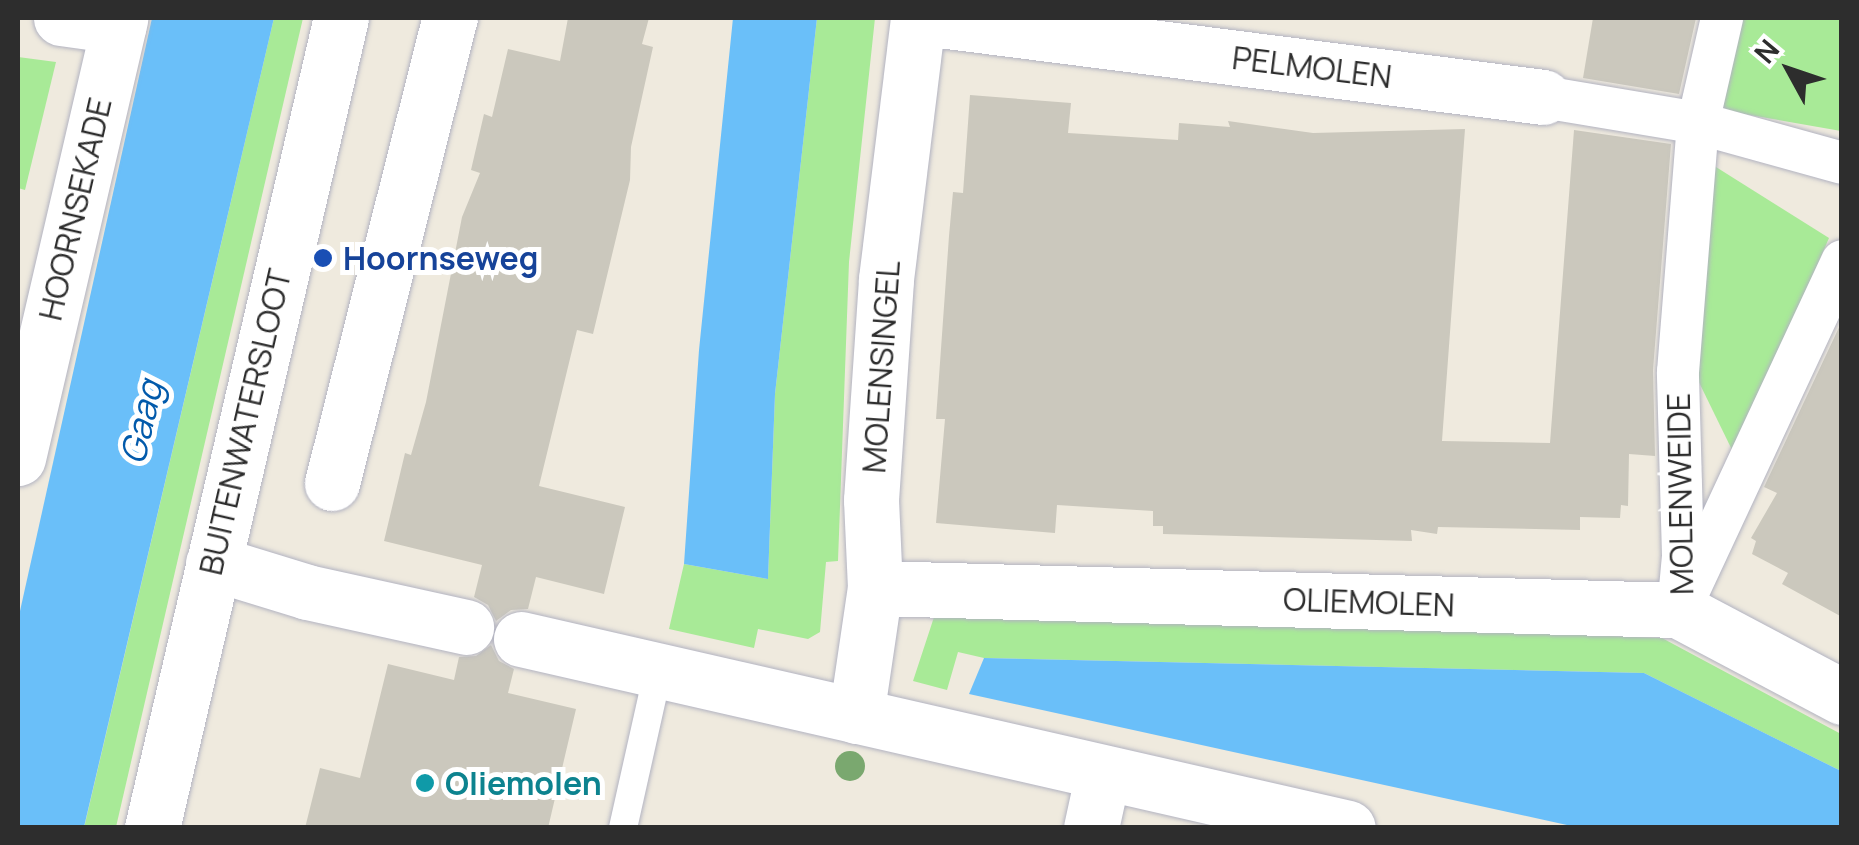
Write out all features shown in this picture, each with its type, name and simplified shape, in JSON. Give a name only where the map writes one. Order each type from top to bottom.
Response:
[{"type":"street","points":[[61,18],[119,22]]},
{"type":"street","name":"BUITENWATERSLOOT","points":[[152,828],[342,18]]},
{"type":"street","points":[[332,482],[450,18]]},
{"type":"street","name":"PELMOLEN","points":[[921,18],[1543,97],[1698,123]]},
{"type":"street","name":"MOLENSINGEL","points":[[856,716],[875,588],[872,500],[886,279],[921,18]]},
{"type":"street","name":"MOLENWEIDE","points":[[1678,610],[1682,556],[1678,372],[1698,123],[1722,18]]},
{"type":"street","name":"HOORNSEKADE","points":[[18,458],[119,22]]},
{"type":"street","points":[[1698,123],[1842,163]]},
{"type":"street","name":"MOLENWEIDE","points":[[1678,610],[1842,261]]},
{"type":"street","points":[[212,563],[308,592],[466,627]]},
{"type":"street","name":"OLIEMOLEN","points":[[875,588],[1678,610],[1842,697]]},
{"type":"street","points":[[521,639],[1348,828]]},
{"type":"street","points":[[1091,828],[1103,772]]},
{"type":"lane","points":[[622,828],[658,671]]},
{"type":"green space","points":[[274,18],[303,18],[116,827],[84,828]]},
{"type":"green space","points":[[817,18],[875,18],[849,262],[838,561],[826,562],[820,632],[808,639],[758,629],[754,648],[669,629],[684,564],[768,579],[775,394]]},
{"type":"green space","points":[[1738,18],[1841,18],[1841,131],[1715,109]]},
{"type":"green space","points":[[18,57],[56,62],[25,190],[18,188]]},
{"type":"green space","points":[[1708,162],[1829,238],[1735,456],[1691,366]]},
{"type":"green space","points":[[936,611],[1662,638],[1841,734],[1841,771],[1644,673],[984,658],[958,652],[947,690],[913,681]]},
{"type":"water","name":"Gaag","points":[[152,18],[274,18],[84,827],[18,827],[18,620]]},
{"type":"water","points":[[733,18],[817,18],[775,394],[768,579],[684,564],[699,350]]},
{"type":"water","points":[[984,658],[1644,673],[1841,771],[1841,827],[1576,827],[969,694]]},
{"type":"building","points":[[568,18],[649,18],[642,44],[653,47],[631,147],[630,180],[593,334],[577,330],[539,486],[625,507],[604,594],[536,577],[528,609],[511,610],[496,621],[488,605],[474,597],[482,565],[384,541],[405,453],[411,455],[426,402],[462,217],[480,173],[471,170],[484,114],[492,117],[508,49],[560,61]]},
{"type":"building","points":[[1593,18],[1696,18],[1679,94],[1583,78]]},
{"type":"building","points":[[970,95],[1071,103],[1068,133],[1178,140],[1179,123],[1230,127],[1228,121],[1313,133],[1465,129],[1442,441],[1550,443],[1574,130],[1671,144],[1653,370],[1655,456],[1629,454],[1628,506],[1621,505],[1620,518],[1580,517],[1580,530],[1438,527],[1437,534],[1411,530],[1412,541],[1163,534],[1163,526],[1153,526],[1153,511],[1057,505],[1055,533],[936,523],[945,419],[936,419],[949,236],[953,192],[963,193]]},
{"type":"building","points":[[1842,321],[1842,617],[1782,584],[1788,573],[1752,554],[1756,541],[1751,538],[1777,493],[1764,487]]},
{"type":"building","points":[[491,645],[499,661],[514,669],[508,693],[576,709],[548,828],[305,828],[320,768],[360,778],[388,664],[454,680],[459,657],[476,656]]},
{"type":"place","name":"Hoornseweg","points":[[323,258]]},
{"type":"place","name":"Oliemolen","points":[[425,783]]}]
